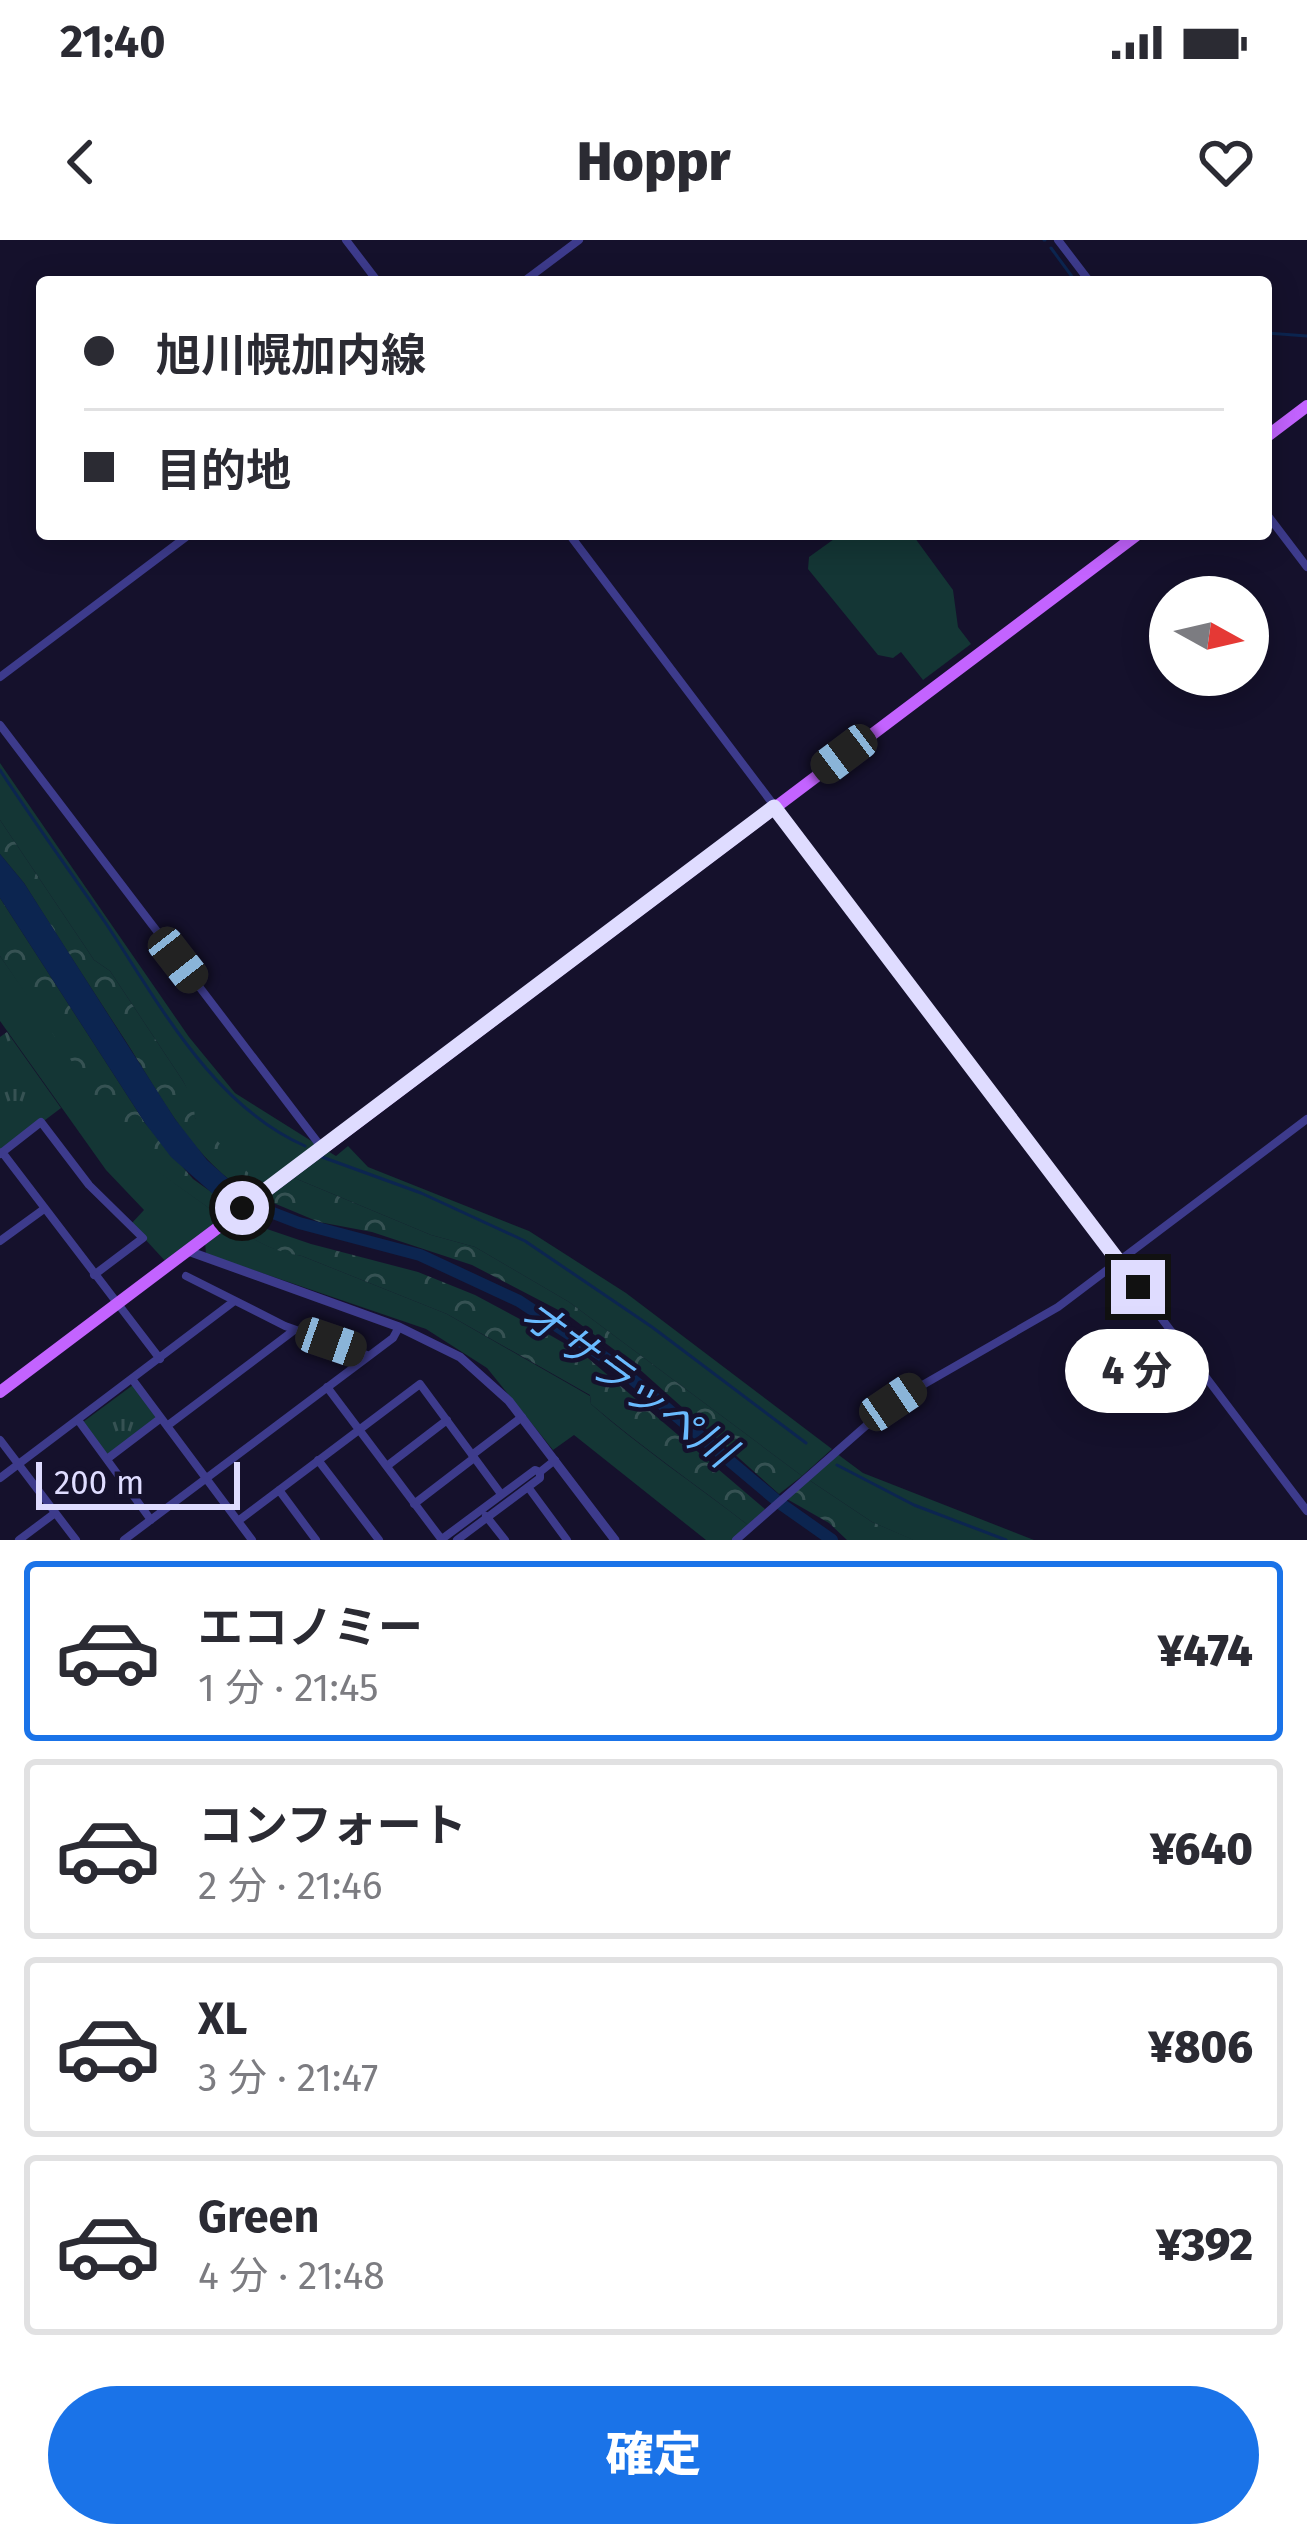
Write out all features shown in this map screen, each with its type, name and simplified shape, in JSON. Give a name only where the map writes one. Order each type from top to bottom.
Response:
[{"type":"main road","points":[[1272,432],[1307,406]]},
{"type":"main road","points":[[0,1391],[1130,540]]},
{"type":"street","points":[[346,240],[373,276]]},
{"type":"street","points":[[531,276],[579,240]]},
{"type":"street","points":[[1058,240],[1085,276]]},
{"type":"street","points":[[1272,521],[1307,568]]},
{"type":"street","points":[[0,676],[182,540]]},
{"type":"street","points":[[574,540],[1307,1511]]},
{"type":"street","points":[[0,725],[322,1148]]},
{"type":"street","points":[[736,1540],[893,1402],[1058,1306],[1307,1119]]},
{"type":"street","points":[[94,1275],[142,1238],[89,1185],[41,1122],[1,1153],[94,1275],[160,1358]]},
{"type":"street","points":[[2,1237],[44,1209]]},
{"type":"street","points":[[188,1251],[399,1327],[460,1357],[483,1374],[522,1417],[615,1540]]},
{"type":"street","points":[[186,1276],[295,1330],[368,1355]]},
{"type":"street","points":[[0,1478],[233,1302]]},
{"type":"street","points":[[124,1540],[393,1338],[399,1327]]},
{"type":"street","points":[[107,1460],[295,1330]]},
{"type":"street","points":[[132,1379],[252,1540]]},
{"type":"street","points":[[238,1521],[421,1384],[501,1494]]},
{"type":"street","points":[[327,1387],[442,1540],[528,1487],[540,1478],[540,1472]]},
{"type":"street","points":[[415,1504],[522,1417]]},
{"type":"street","points":[[78,1420],[151,1520]]},
{"type":"street","points":[[387,1466],[447,1420]]},
{"type":"street","points":[[0,1440],[76,1540]]},
{"type":"street","points":[[318,1460],[379,1540]]},
{"type":"street","points":[[540,1472],[555,1460]]},
{"type":"street","points":[[458,1540],[501,1494],[535,1470],[540,1472]]},
{"type":"street","points":[[528,1487],[567,1540]]},
{"type":"street","points":[[279,1490],[316,1540]]},
{"type":"street","points":[[19,1540],[55,1513]]},
{"type":"street","points":[[485,1514],[505,1540]]},
{"type":"green space","points":[[833,540],[916,540],[953,590],[958,627],[971,644],[923,680],[901,652],[893,658],[878,655],[808,569],[809,557]]},
{"type":"green space","points":[[0,763],[189,1037],[235,1093],[321,1147],[264,1189],[201,1128],[183,1081],[0,820]]},
{"type":"green space","points":[[0,820],[183,1081],[193,1099],[195,1118],[264,1189],[254,1196],[214,1166],[166,1105],[24,883],[0,854]]},
{"type":"green space","points":[[0,898],[145,1123],[193,1179],[235,1209],[223,1218],[144,1162],[115,1125],[0,956]]},
{"type":"green space","points":[[0,956],[144,1161],[223,1218],[167,1263],[131,1224],[144,1210],[106,1170],[0,1021]]},
{"type":"green space","points":[[7,1032],[61,1108],[0,1154],[0,1037]]},
{"type":"green space","points":[[348,1146],[368,1167],[529,1231],[626,1293],[832,1449],[802,1476],[569,1302],[475,1247],[431,1235],[292,1177],[326,1150],[336,1156]]},
{"type":"green space","points":[[292,1177],[431,1235],[475,1247],[569,1302],[802,1476],[779,1494],[636,1366],[568,1315],[472,1265],[372,1232],[319,1222],[264,1199]]},
{"type":"green space","points":[[240,1215],[311,1244],[418,1272],[475,1295],[548,1334],[583,1354],[765,1509],[748,1525],[610,1420],[591,1404],[590,1395],[447,1314],[264,1245],[230,1223]]},
{"type":"green space","points":[[230,1223],[273,1248],[447,1314],[590,1396],[591,1404],[610,1420],[748,1525],[732,1540],[706,1540],[574,1435],[553,1450],[487,1368],[426,1329],[206,1254],[205,1242]]},
{"type":"green space","points":[[133,1385],[157,1419],[106,1455],[83,1422]]},
{"type":"green space","points":[[836,1453],[863,1473],[1034,1540],[913,1540],[872,1522],[809,1480]]},
{"type":"green space","points":[[809,1480],[872,1522],[914,1540],[847,1540],[829,1523],[787,1499]]},
{"type":"water","points":[[0,854],[24,883],[175,1119],[207,1160],[236,1186],[272,1205],[254,1221],[221,1201],[171,1157],[145,1123],[0,898]]},
{"type":"waterway","points":[[1051,248],[1072,276]]},
{"type":"waterway","points":[[1272,333],[1307,336]]},
{"type":"waterway","points":[[0,770],[190,1049],[242,1105],[305,1146]]},
{"type":"waterway","points":[[322,1157],[421,1193],[525,1241],[652,1327],[806,1443]]},
{"type":"waterway","name":"オサラッペ川","points":[[255,1206],[299,1223],[420,1255],[519,1301],[613,1363],[781,1504],[832,1540]]},
{"type":"waterway","points":[[837,1465],[914,1505],[1006,1540]]},
{"type":"route","points":[[242,1208],[774,807],[1138,1287]]}]
